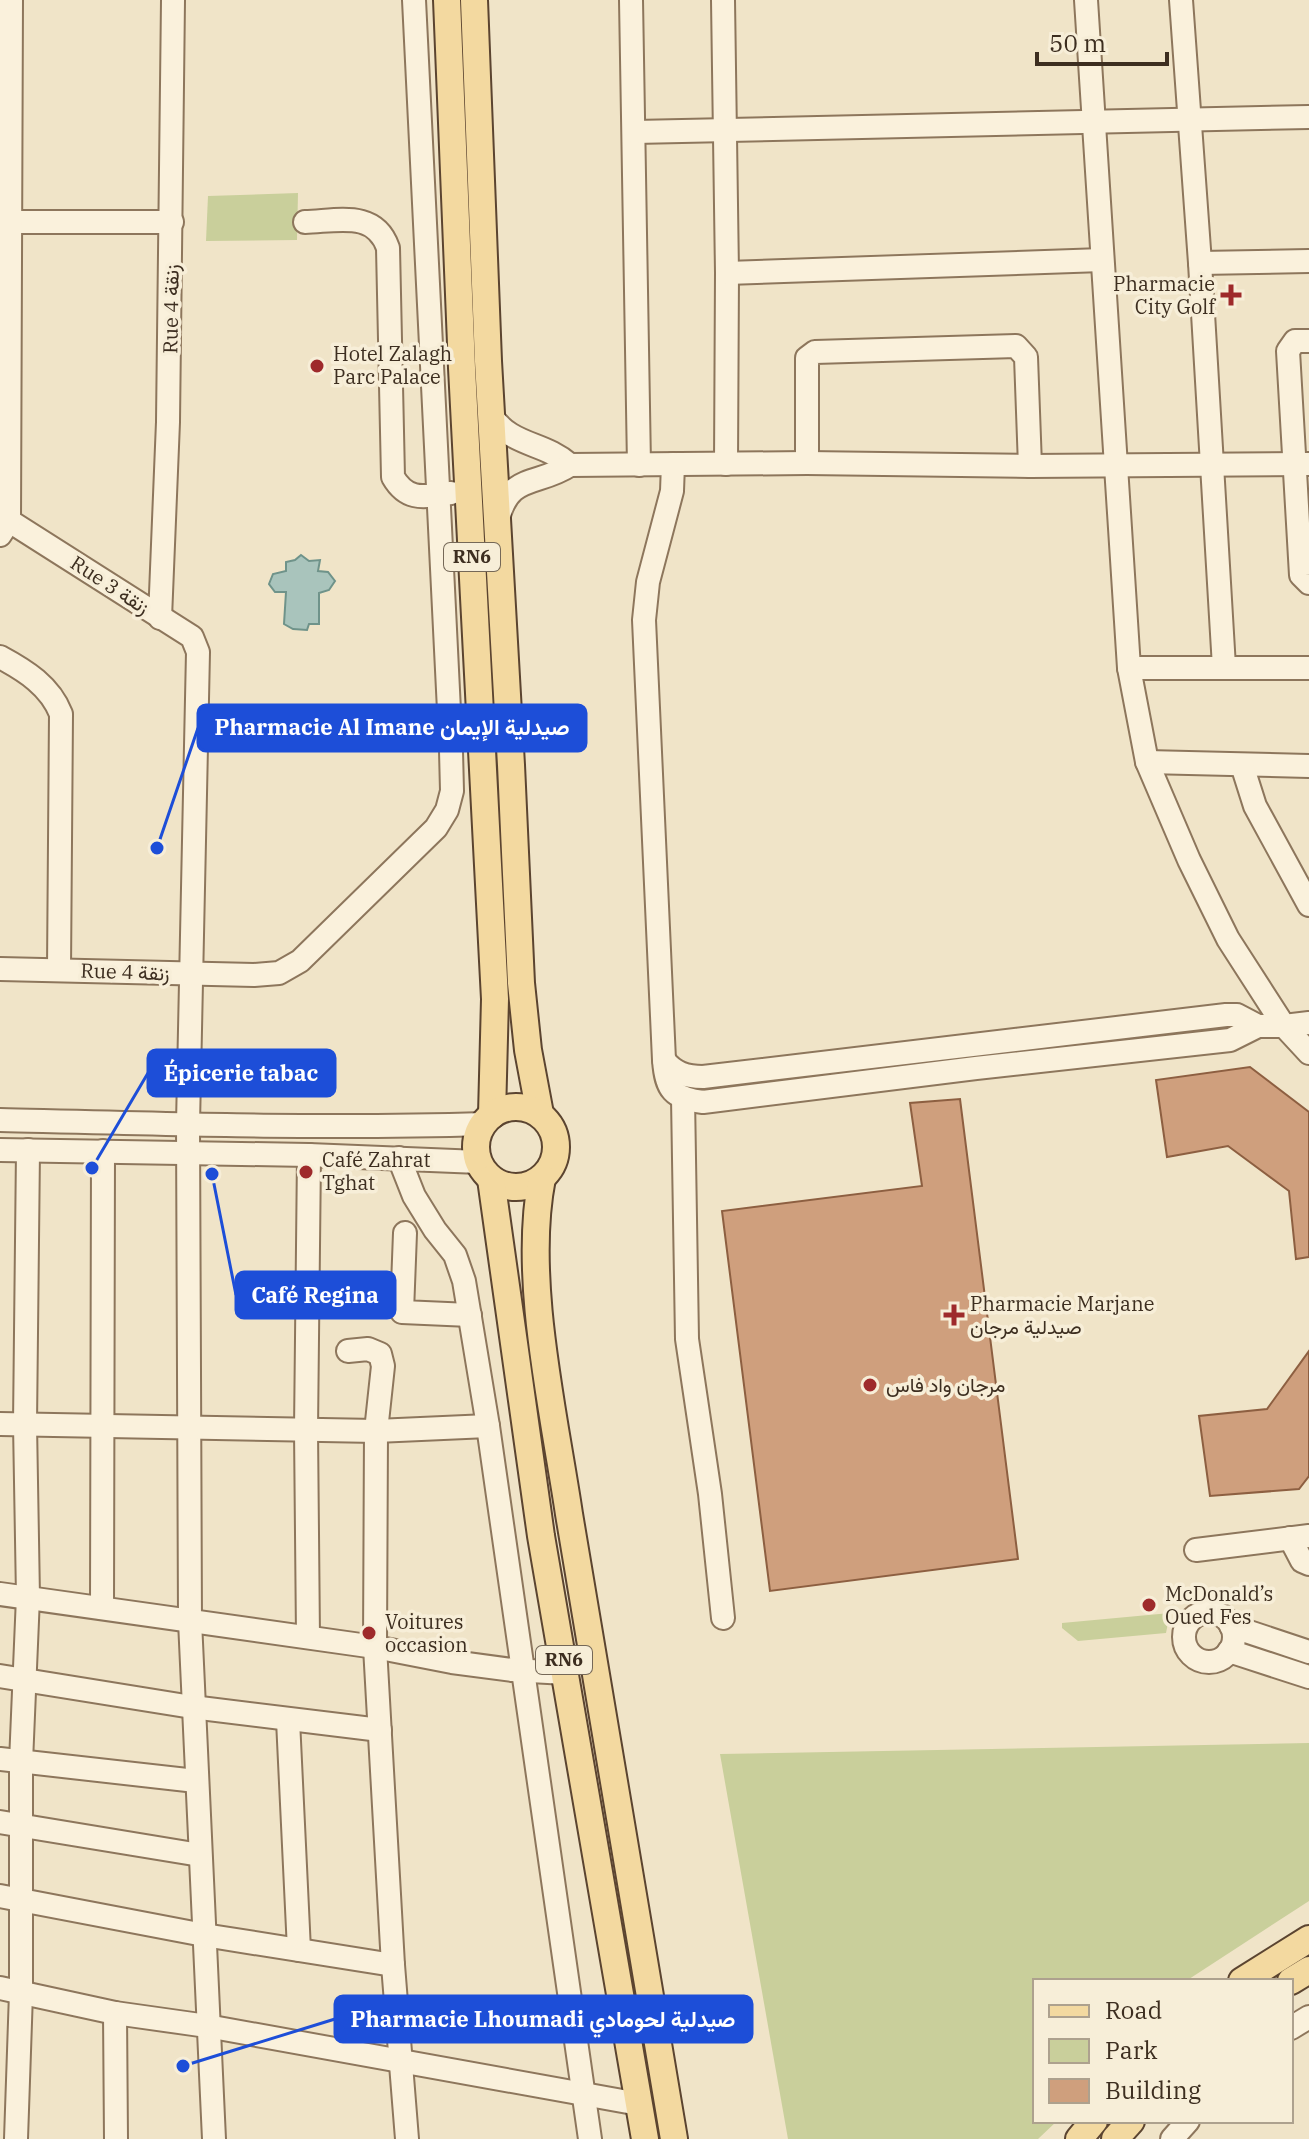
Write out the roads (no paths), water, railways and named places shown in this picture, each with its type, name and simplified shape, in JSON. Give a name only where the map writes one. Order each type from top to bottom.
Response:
[{"type":"main road","name":"RN6","points":[[447,0],[468,492],[495,999],[488,1119],[476,1142],[485,1171],[541,1536],[645,2139]]},
{"type":"main road","name":"RN6","points":[[474,0],[490,414],[521,983],[528,1050],[540,1114],[548,1122],[556,1140],[554,1161],[542,1178],[537,1215],[541,1323],[596,1682],[674,2139]]},
{"type":"main road","points":[[488,1119],[501,1110],[521,1107],[540,1114]]},
{"type":"main road","points":[[485,1171],[511,1187],[533,1184],[542,1178]]},
{"type":"main road","points":[[1245,1979],[1309,1939]]},
{"type":"main road","points":[[1079,2139],[1092,2123]]},
{"type":"main road","points":[[1115,2139],[1129,2123]]},
{"type":"street","points":[[3,523],[5,74],[11,0]]},
{"type":"street","name":"Rue 4 زنقة","points":[[160,618],[168,422],[173,0]]},
{"type":"street","name":"Rue 4 زنقة","points":[[0,969],[279,973],[300,961],[416,851],[447,810],[452,791],[451,751],[414,0]]},
{"type":"street","points":[[631,0],[639,465]]},
{"type":"street","points":[[723,0],[726,464]]},
{"type":"street","points":[[1086,0],[1129,668],[1147,762],[1189,860],[1228,939],[1284,1026],[1309,1053]]},
{"type":"street","points":[[1181,0],[1224,667]]},
{"type":"street","points":[[635,132],[1309,117]]},
{"type":"street","points":[[5,222],[172,222]]},
{"type":"street","points":[[305,222],[365,222],[383,234],[388,248],[393,477],[399,488],[419,497],[468,492]]},
{"type":"street","points":[[727,273],[1102,260]]},
{"type":"street","points":[[1200,263],[1309,261]]},
{"type":"street","points":[[1309,341],[1295,341],[1288,351],[1302,464],[1301,575],[1309,583]]},
{"type":"street","points":[[807,463],[807,358],[815,352],[1016,346],[1026,357],[1030,466]]},
{"type":"street","points":[[490,414],[513,438],[554,453],[570,465]]},
{"type":"street","points":[[673,464],[672,491],[655,548],[644,620],[665,1080],[675,1093],[703,1102],[976,1068],[1132,1053],[1230,1040],[1258,1026],[1309,1023]]},
{"type":"street","points":[[497,532],[500,512],[516,488],[531,479],[551,475],[570,465],[1302,464]]},
{"type":"street","name":"Rue 3 زنقة","points":[[3,523],[192,637],[198,652],[199,669],[191,974]]},
{"type":"street","name":"Rue 4 زنقة","points":[[0,657],[21,669],[54,696],[61,714],[59,969]]},
{"type":"street","points":[[1129,668],[1309,668]]},
{"type":"street","points":[[1147,762],[1309,766]]},
{"type":"street","points":[[1242,765],[1255,806],[1309,905]]},
{"type":"street","points":[[191,974],[188,1124],[190,1621],[214,2139]]},
{"type":"street","points":[[664,1060],[686,1076],[703,1077],[1226,1015],[1237,1015],[1258,1026]]},
{"type":"street","points":[[683,1098],[687,1339],[710,1494],[723,1618]]},
{"type":"street","points":[[0,1120],[417,1126],[488,1119]]},
{"type":"street","points":[[0,1150],[399,1158],[485,1171]]},
{"type":"street","points":[[16,2139],[8,2112],[10,1760],[24,1680],[28,1597],[25,1424],[28,1150]]},
{"type":"street","points":[[102,1608],[103,1151]]},
{"type":"street","points":[[308,1637],[306,1430],[309,1155]]},
{"type":"street","points":[[399,1158],[414,1196],[460,1265],[470,1315],[590,2139]]},
{"type":"street","points":[[405,1233],[402,1312],[470,1315]]},
{"type":"street","points":[[348,1351],[368,1349],[380,1354],[383,1366],[376,1431],[375,1647],[393,1965],[407,2139]]},
{"type":"street","points":[[0,1424],[376,1431],[488,1426]]},
{"type":"street","points":[[1196,1550],[1300,1537],[1302,1561],[1309,1564]]},
{"type":"street","points":[[0,1594],[375,1647],[452,1662],[566,1673]]},
{"type":"street","points":[[1205,1612],[1223,1616],[1231,1626],[1233,1643],[1229,1651],[1217,1660],[1201,1660],[1189,1652],[1184,1638],[1193,1618],[1205,1612]]},
{"type":"street","points":[[1231,1626],[1309,1652]]},
{"type":"street","points":[[1229,1651],[1309,1677]]},
{"type":"street","points":[[0,1676],[192,1707],[380,1730]]},
{"type":"street","points":[[288,1720],[299,1950]]},
{"type":"street","points":[[10,1760],[196,1781]]},
{"type":"street","points":[[11,1824],[200,1855]]},
{"type":"street","points":[[10,1899],[204,1935],[393,1965]]},
{"type":"street","points":[[10,1990],[115,2013],[403,2060],[639,2104]]},
{"type":"street","points":[[115,2013],[116,2139]]},
{"type":"street","points":[[1172,2139],[1186,2123]]},
{"type":"water","points":[[301,555],[309,561],[320,560],[318,571],[328,572],[335,581],[329,590],[319,593],[319,624],[309,624],[307,630],[293,629],[284,624],[286,592],[275,592],[269,584],[273,574],[286,571],[286,562]]},
{"type":"place","name":"Pharmacie City Golf","points":[[1231,295]]},
{"type":"place","name":"Hotel Zalagh Parc Palace","points":[[317,366]]},
{"type":"place","name":"Pharmacie Al Imane صيدلية الإيمان","points":[[157,848]]},
{"type":"place","name":"Épicerie tabac","points":[[92,1168]]},
{"type":"place","name":"Café Zahrat Tghat","points":[[306,1172]]},
{"type":"place","name":"Café Regina","points":[[212,1174]]},
{"type":"place","name":"Pharmacie Marjane صيدلية مرجان","points":[[954,1315]]},
{"type":"place","name":"مرجان واد فاس","points":[[870,1385]]},
{"type":"place","name":"McDonald’s Oued Fes","points":[[1149,1605]]},
{"type":"place","name":"Voitures occasion","points":[[369,1633]]},
{"type":"place","name":"Pharmacie Lhoumadi صيدلية لحومادي","points":[[183,2066]]}]
